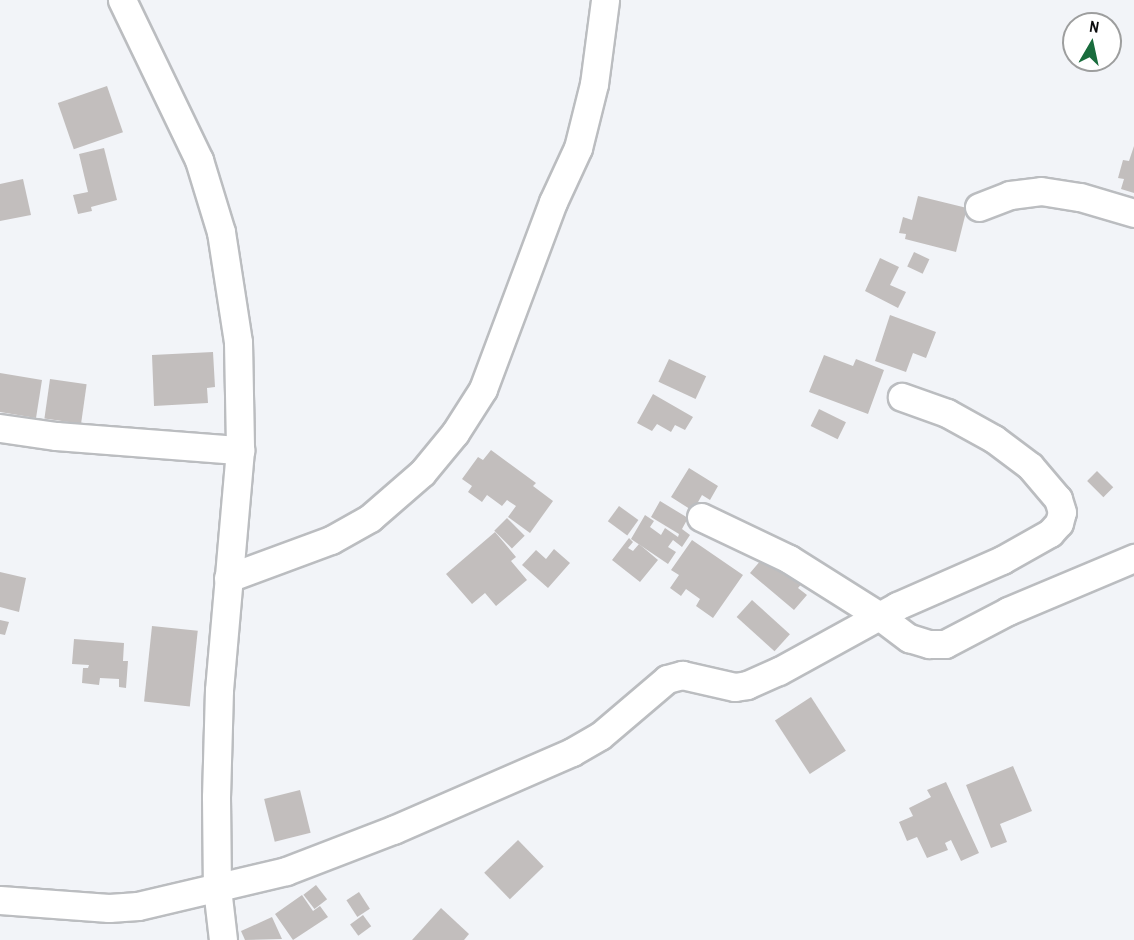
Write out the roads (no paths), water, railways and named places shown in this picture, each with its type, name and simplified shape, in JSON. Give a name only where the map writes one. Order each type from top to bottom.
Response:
[{"type":"street","points":[[122,0],[199,160],[221,232],[238,342],[240,450],[219,690],[217,888],[223,940]]},
{"type":"street","points":[[228,578],[331,540],[370,518],[422,473],[455,434],[483,389],[554,202],[578,148],[594,84],[605,0]]},
{"type":"street","points":[[979,207],[1010,195],[1041,191],[1080,197],[1134,213]]},
{"type":"street","points":[[0,900],[109,908],[138,906],[286,871],[393,830],[572,752],[600,736],[667,679],[682,675],[727,686],[747,685],[779,670],[878,615],[1031,544],[1050,533],[1059,523],[1062,512],[1058,499],[1030,466],[994,439],[947,413],[902,397]]},
{"type":"street","points":[[0,428],[56,436],[240,450]]},
{"type":"street","points":[[701,517],[789,559],[878,615],[909,639],[929,644],[945,644],[1008,611],[1134,558]]}]
